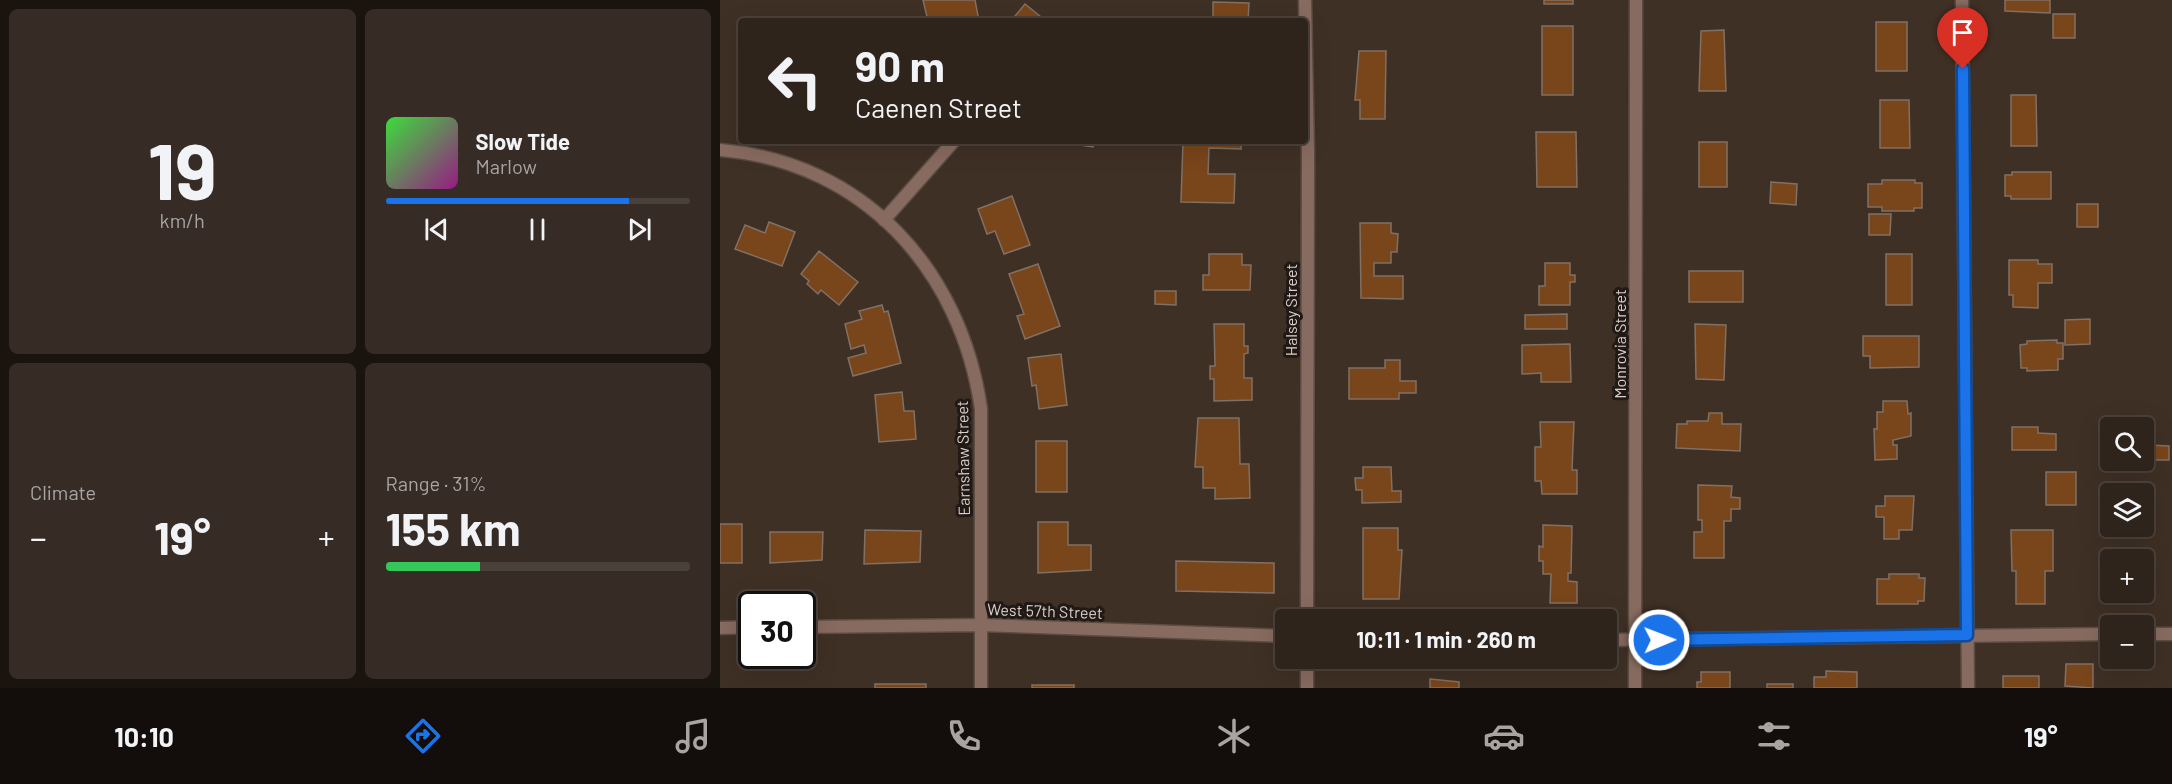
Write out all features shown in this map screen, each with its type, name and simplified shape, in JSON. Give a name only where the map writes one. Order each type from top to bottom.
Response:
[{"type":"street","name":"Halsey Street","points":[[1305,0],[1305,18]]},
{"type":"street","name":"Monrovia Street","points":[[1635,688],[1636,0]]},
{"type":"street","points":[[1962,0],[1968,688]]},
{"type":"street","points":[[884,220],[951,144]]},
{"type":"street","name":"Halsey Street","points":[[1307,609],[1308,144]]},
{"type":"street","name":"Earnshaw Street","points":[[720,150],[775,160],[816,175],[849,193],[907,241],[948,298],[964,336],[976,375],[981,409],[981,688]]},
{"type":"street","name":"West 57th Street","points":[[816,627],[980,625],[1275,636]]},
{"type":"street","points":[[720,628],[738,627]]},
{"type":"street","points":[[1617,640],[2100,634]]},
{"type":"street","points":[[2154,634],[2172,634]]},
{"type":"street","points":[[1307,669],[1307,688]]},
{"type":"building","points":[[923,0],[975,0],[978,18],[927,18]]},
{"type":"building","points":[[1544,0],[1573,0],[1573,4],[1544,4]]},
{"type":"building","points":[[2005,0],[2050,0],[2050,13],[2005,11]]},
{"type":"building","points":[[1213,2],[1249,3],[1248,18],[1213,18]]},
{"type":"building","points":[[1025,4],[1042,18],[1013,18]]},
{"type":"building","points":[[2053,14],[2075,14],[2075,38],[2053,38]]},
{"type":"building","points":[[1876,22],[1907,22],[1907,71],[1876,71]]},
{"type":"building","points":[[1542,26],[1573,26],[1573,95],[1542,95]]},
{"type":"building","points":[[1724,30],[1726,91],[1699,91],[1701,31]]},
{"type":"building","points":[[1359,51],[1386,51],[1385,119],[1360,119],[1360,100],[1355,100]]},
{"type":"building","points":[[2011,95],[2036,95],[2037,146],[2011,146]]},
{"type":"building","points":[[1880,100],[1909,100],[1910,148],[1880,148]]},
{"type":"building","points":[[1536,132],[1576,132],[1577,187],[1537,187]]},
{"type":"building","points":[[1699,142],[1727,142],[1727,187],[1699,187]]},
{"type":"building","points":[[1073,144],[1094,144],[1093,147]]},
{"type":"building","points":[[1183,144],[1241,144],[1241,149],[1209,148],[1208,174],[1235,174],[1234,203],[1181,202]]},
{"type":"building","points":[[2012,172],[2051,172],[2051,199],[2011,199],[2011,196],[2005,196],[2005,175],[2012,175]]},
{"type":"building","points":[[1882,180],[1915,180],[1915,183],[1922,183],[1922,208],[1914,208],[1914,211],[1882,211],[1882,207],[1868,207],[1868,184],[1882,184]]},
{"type":"building","points":[[1771,182],[1797,184],[1796,205],[1770,203]]},
{"type":"building","points":[[1012,196],[1030,245],[1004,254],[995,231],[987,234],[978,209]]},
{"type":"building","points":[[2077,204],[2098,204],[2098,227],[2077,227]]},
{"type":"building","points":[[1869,214],[1891,214],[1890,235],[1869,235]]},
{"type":"building","points":[[769,222],[795,232],[782,266],[735,249],[745,225],[765,233]]},
{"type":"building","points":[[1360,223],[1391,223],[1391,233],[1398,234],[1397,252],[1391,252],[1391,263],[1374,263],[1374,276],[1403,276],[1403,299],[1361,298]]},
{"type":"building","points":[[819,251],[858,282],[839,305],[821,290],[818,294],[807,284],[809,281],[801,274]]},
{"type":"building","points":[[1209,254],[1242,254],[1242,265],[1251,265],[1250,290],[1203,290],[1203,275],[1209,275]]},
{"type":"building","points":[[1886,254],[1912,254],[1912,305],[1886,305]]},
{"type":"building","points":[[2009,260],[2038,260],[2038,264],[2052,264],[2052,283],[2038,283],[2038,308],[2013,307],[2013,295],[2009,295]]},
{"type":"building","points":[[1545,263],[1570,263],[1570,275],[1575,275],[1575,282],[1570,282],[1570,305],[1539,305],[1539,286],[1545,286]]},
{"type":"building","points":[[1038,264],[1060,326],[1025,339],[1017,316],[1024,314],[1009,274]]},
{"type":"building","points":[[1689,271],[1743,271],[1743,302],[1689,302]]},
{"type":"building","points":[[1155,291],[1176,291],[1176,305],[1155,304]]},
{"type":"building","points":[[882,305],[884,312],[888,311],[901,363],[853,376],[848,358],[866,353],[864,345],[851,349],[845,324],[862,319],[859,311]]},
{"type":"building","points":[[1567,314],[1567,329],[1525,329],[1525,315]]},
{"type":"building","points":[[2090,319],[2090,344],[2065,345],[2065,320]]},
{"type":"building","points":[[1214,324],[1244,324],[1244,346],[1248,346],[1248,353],[1244,354],[1244,378],[1252,378],[1252,400],[1214,401],[1214,379],[1210,379],[1210,366],[1215,366]]},
{"type":"building","points":[[1695,324],[1726,325],[1724,380],[1696,379]]},
{"type":"building","points":[[1863,336],[1919,336],[1919,367],[1870,368],[1870,356],[1863,356]]},
{"type":"building","points":[[2057,340],[2057,343],[2063,343],[2063,359],[2058,359],[2058,370],[2027,371],[2027,368],[2021,368],[2020,345],[2027,344],[2027,341]]},
{"type":"building","points":[[1570,344],[1571,382],[1541,382],[1541,373],[1522,374],[1522,345]]},
{"type":"building","points":[[1061,354],[1067,405],[1039,409],[1036,385],[1032,386],[1028,358]]},
{"type":"building","points":[[1385,360],[1400,360],[1400,381],[1416,381],[1416,393],[1399,393],[1399,399],[1349,399],[1349,368],[1385,368]]},
{"type":"building","points":[[902,392],[904,411],[914,411],[916,439],[879,442],[875,395]]},
{"type":"building","points":[[1883,401],[1907,401],[1908,414],[1911,413],[1911,436],[1893,440],[1893,445],[1897,445],[1897,459],[1875,460],[1874,429],[1877,429],[1877,412],[1883,412]]},
{"type":"building","points":[[1709,413],[1722,413],[1722,424],[1741,424],[1740,451],[1676,448],[1677,424],[1687,424],[1687,421],[1708,421]]},
{"type":"building","points":[[1198,418],[1239,418],[1240,464],[1249,464],[1250,498],[1215,499],[1215,488],[1203,488],[1203,467],[1195,467]]},
{"type":"building","points":[[1540,422],[1574,422],[1572,470],[1577,470],[1577,494],[1542,494],[1541,481],[1535,481],[1535,447],[1541,447]]},
{"type":"building","points":[[2012,427],[2038,427],[2038,433],[2056,434],[2056,450],[2012,450]]},
{"type":"building","points":[[1036,441],[1067,441],[1067,492],[1036,492]]},
{"type":"building","points":[[2154,445],[2169,446],[2169,460],[2154,460]]},
{"type":"building","points":[[1363,467],[1391,467],[1392,491],[1401,491],[1401,502],[1362,503],[1362,490],[1356,490],[1355,478],[1363,478]]},
{"type":"building","points":[[2046,472],[2076,472],[2076,505],[2046,505]]},
{"type":"building","points":[[1698,485],[1732,486],[1731,497],[1740,498],[1740,509],[1731,509],[1731,521],[1724,521],[1724,558],[1694,558],[1694,532],[1702,532],[1702,520],[1698,520]]},
{"type":"building","points":[[1885,496],[1914,496],[1912,530],[1899,530],[1899,539],[1884,539],[1884,517],[1876,517],[1876,506],[1885,506]]},
{"type":"building","points":[[1038,522],[1068,522],[1068,545],[1091,545],[1091,570],[1038,573]]},
{"type":"building","points":[[720,524],[742,524],[742,563],[720,563]]},
{"type":"building","points":[[1543,525],[1572,526],[1571,573],[1568,573],[1568,581],[1577,582],[1577,603],[1550,603],[1551,574],[1543,574],[1543,561],[1539,561],[1539,546],[1543,547]]},
{"type":"building","points":[[1363,528],[1398,528],[1398,550],[1402,550],[1399,599],[1363,599]]},
{"type":"building","points":[[865,530],[921,531],[920,562],[864,564]]},
{"type":"building","points":[[2011,530],[2053,530],[2053,571],[2045,571],[2045,604],[2016,604],[2016,571],[2012,571]]},
{"type":"building","points":[[770,532],[823,532],[822,560],[770,563]]},
{"type":"building","points":[[1176,561],[1274,563],[1274,593],[1176,591]]},
{"type":"building","points":[[1889,574],[1919,574],[1919,578],[1925,578],[1924,601],[1918,601],[1918,604],[1877,604],[1877,579],[1889,579]]},
{"type":"building","points":[[2066,664],[2093,664],[2093,688],[2065,686]]},
{"type":"building","points":[[1826,671],[1857,672],[1857,688],[1814,688],[1814,677],[1826,677]]},
{"type":"building","points":[[1701,672],[1730,672],[1730,688],[1697,688],[1697,682],[1701,682]]},
{"type":"building","points":[[2003,676],[2039,676],[2039,688],[2003,688]]},
{"type":"building","points":[[1430,679],[1459,682],[1459,688],[1430,688]]},
{"type":"building","points":[[875,684],[926,684],[926,688],[875,688]]},
{"type":"building","points":[[1767,684],[1793,684],[1793,688],[1767,688]]},
{"type":"building","points":[[1032,685],[1074,685],[1074,688],[1032,688]]},
{"type":"route","points":[[1659,640],[1967,635],[1963,69]]}]
